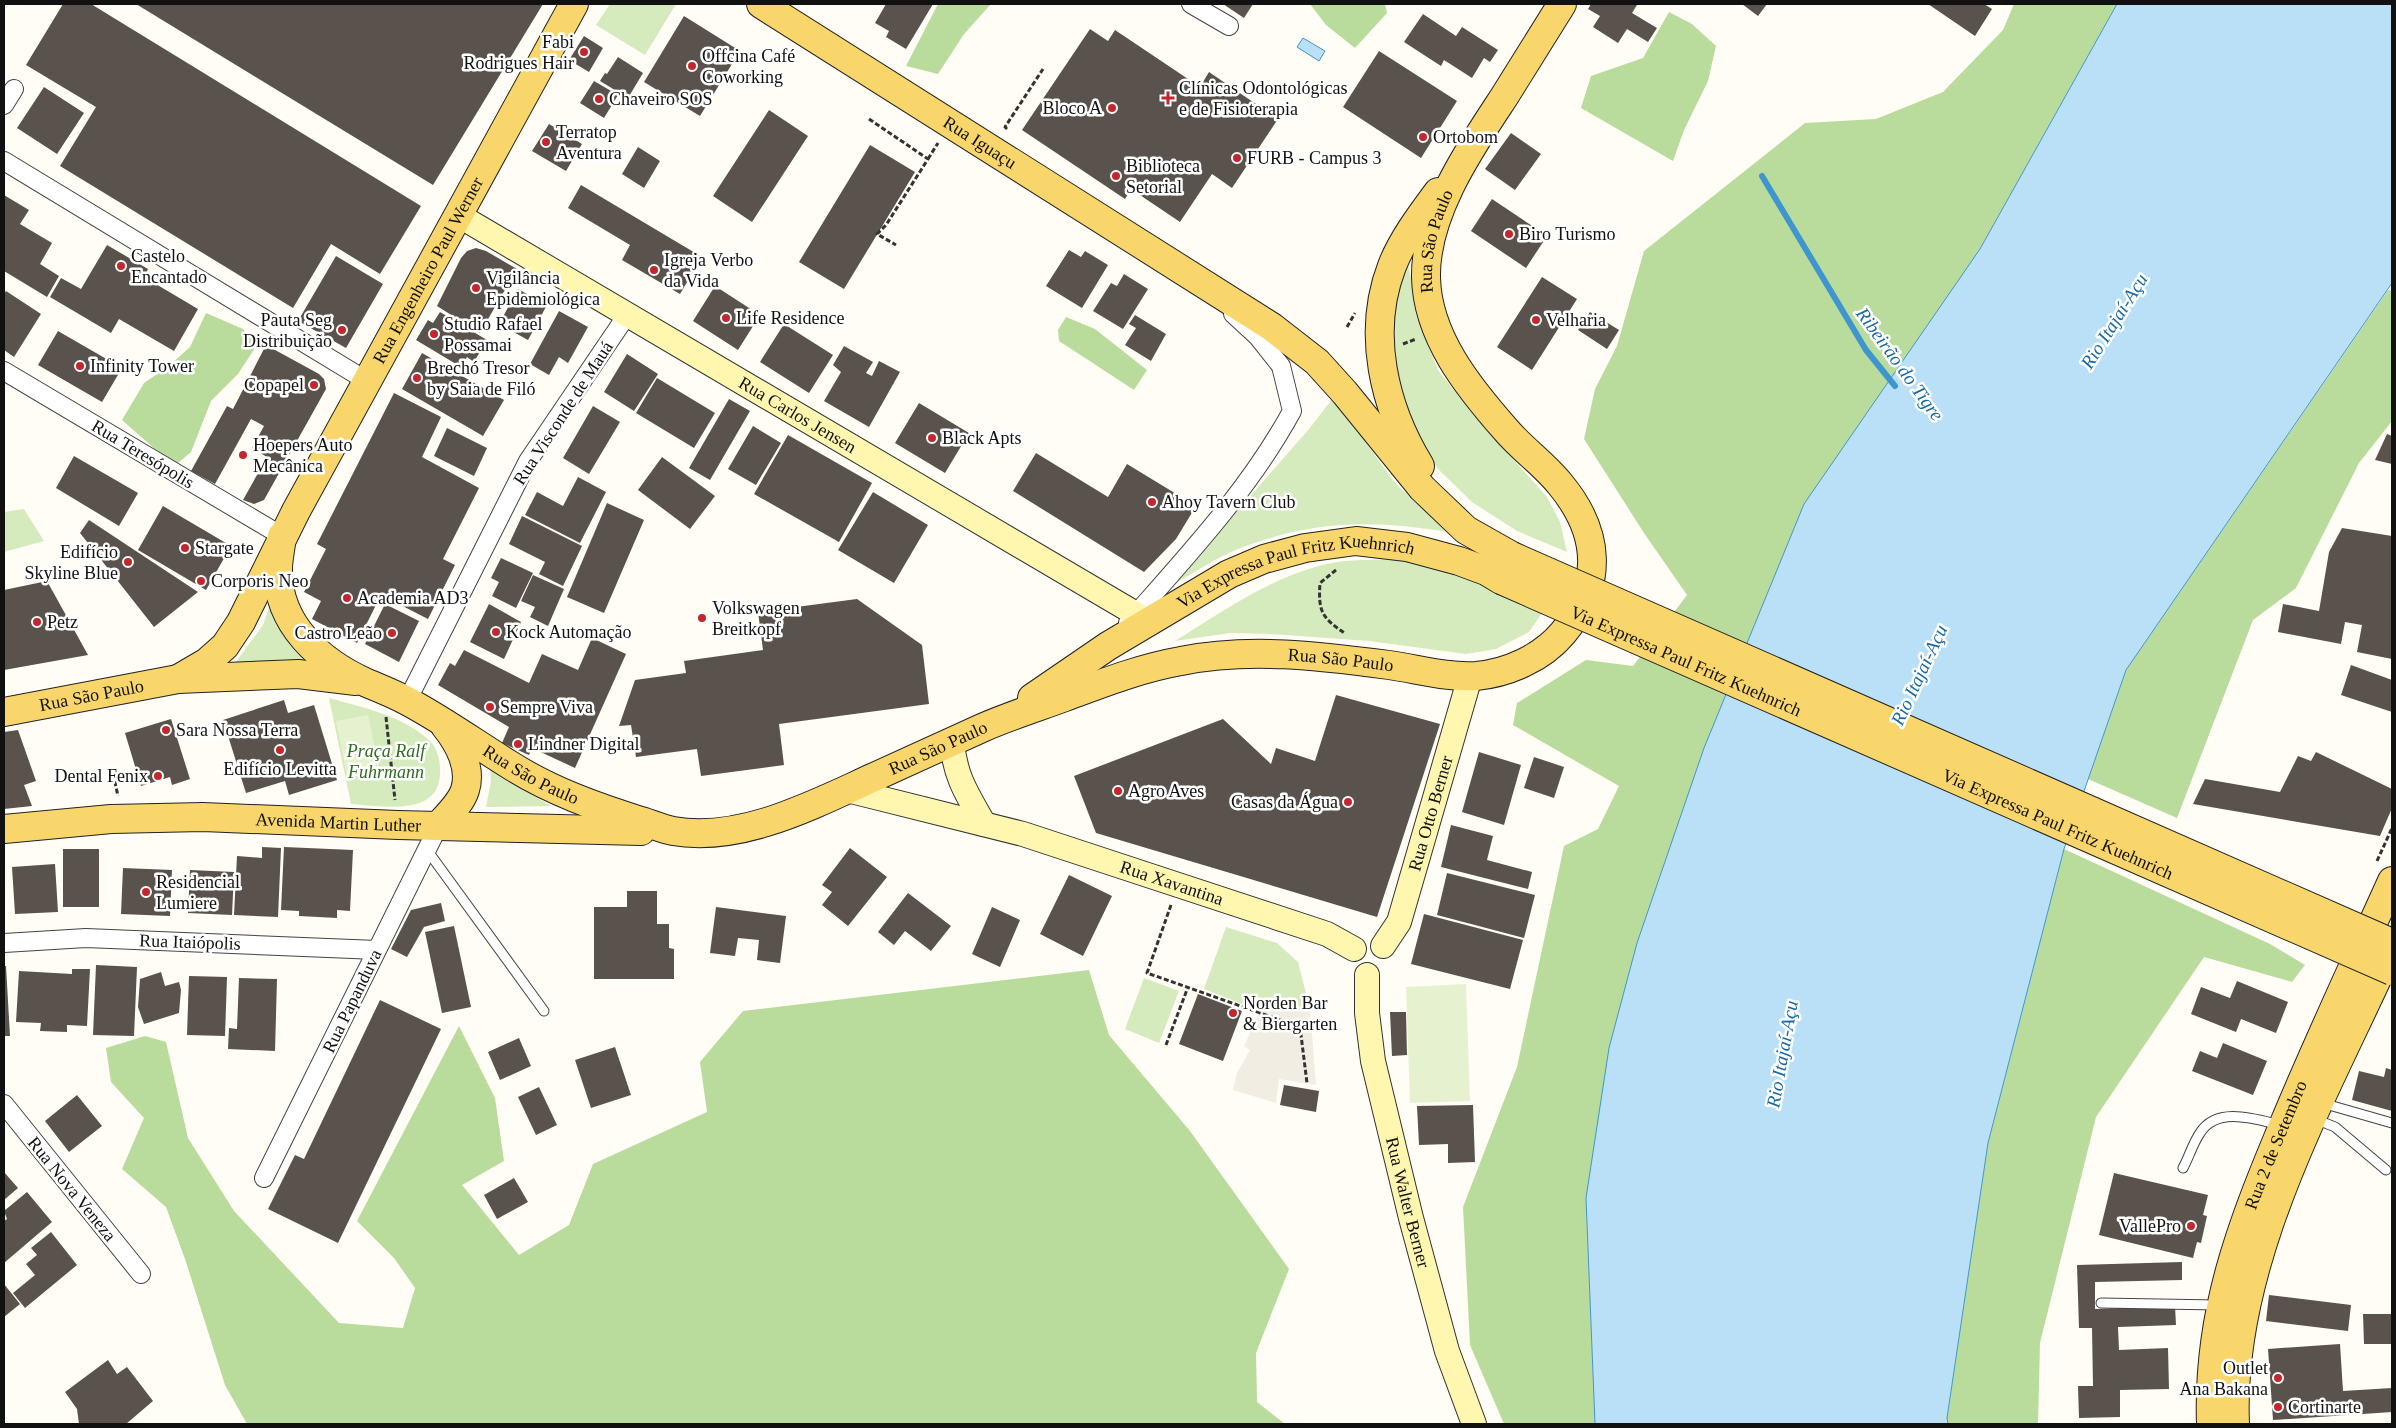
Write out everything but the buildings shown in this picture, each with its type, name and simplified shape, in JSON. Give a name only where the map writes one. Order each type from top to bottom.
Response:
[{"type":"main road","name":"Rua Engenheiro Paul Werner","points":[[282,536],[574,4]]},
{"type":"main road","name":"Rua Iguaçu","points":[[761,4],[1198,280]]},
{"type":"main road","name":"Rua São Paulo","points":[[282,536],[278,568],[280,595],[291,623],[305,640],[325,658],[373,685],[439,718],[514,768],[565,794],[608,811],[674,831],[711,832],[742,829],[785,816],[847,790],[989,725],[1138,671],[1179,661],[1219,655],[1265,653],[1297,655],[1470,677],[1490,674],[1515,666],[1540,655],[1563,633],[1581,605],[1594,562],[1589,535],[1580,511],[1558,481],[1508,433],[1466,382],[1438,335],[1426,275],[1437,219],[1458,166],[1562,4]]},
{"type":"main road","points":[[1458,166],[1418,219],[1392,265],[1382,300],[1379,334],[1381,358],[1392,408],[1403,436],[1428,478],[1466,530]]},
{"type":"main road","name":"Via Expressa Paul Fritz Kuehnrich","points":[[1198,280],[1272,327],[1317,362],[1422,488],[1506,568],[2392,970]]},
{"type":"main road","name":"Rua São Paulo","points":[[178,679],[207,662],[225,646],[256,595],[282,536]]},
{"type":"main road","name":"Via Expressa Paul Fritz Kuehnrich","points":[[989,725],[1108,646],[1229,574],[1264,560],[1305,548],[1356,541],[1406,547],[1459,561],[1486,571],[1506,568],[2392,944]]},
{"type":"main road","name":"Rua São Paulo","points":[[4,712],[178,679],[298,674],[373,685]]},
{"type":"main road","name":"Rua São Paulo","points":[[439,718],[459,742],[466,764],[465,790],[458,803],[439,825]]},
{"type":"main road","name":"Avenida Martin Luther","points":[[4,829],[111,819],[203,816],[398,824],[674,831]]},
{"type":"main road","name":"Rua 2 de Setembro","points":[[2211,1424],[2215,1329],[2237,1244],[2282,1126],[2392,881]]},
{"type":"main road","name":"Rua 2 de Setembro","points":[[2235,1424],[2235,1368],[2248,1295],[2260,1252],[2316,1110],[2392,944]]},
{"type":"street","points":[[1191,4],[1229,26]]},
{"type":"street","points":[[4,105],[14,89]]},
{"type":"street","points":[[4,161],[367,381]]},
{"type":"street","name":"Rua Carlos Jensen","points":[[458,216],[1136,614]]},
{"type":"street","points":[[1108,646],[1224,514],[1277,438],[1292,411],[1282,366],[1258,337],[1198,280]]},
{"type":"street","name":"Rua Visconde de Mauá","points":[[407,701],[528,461],[627,315]]},
{"type":"street","name":"Rua Teresópolis","points":[[4,371],[282,536]]},
{"type":"street","name":"Rua Otto Berner","points":[[1383,946],[1398,922],[1470,677]]},
{"type":"street","points":[[952,742],[957,777],[984,824]]},
{"type":"street","name":"Rua Xavantina","points":[[847,790],[1023,834],[1327,934],[1354,949]]},
{"type":"street","name":"Rua Papanduva","points":[[264,1178],[439,825]]},
{"type":"street","name":"Rua Itaiópolis","points":[[4,943],[86,938],[377,950]]},
{"type":"street","points":[[1371,940],[1383,946],[1387,952],[1386,966],[1374,975],[1367,975],[1355,967],[1353,961],[1354,949],[1359,943],[1371,940]]},
{"type":"street","name":"Rua Walter Berner","points":[[1367,975],[1367,1013],[1375,1070],[1411,1218],[1447,1351],[1474,1424]]},
{"type":"street","name":"Rua Nova Veneza","points":[[4,1104],[141,1274]]},
{"type":"lane","points":[[427,850],[544,1011]]},
{"type":"lane","points":[[2316,1110],[2392,1123]]},
{"type":"lane","points":[[2316,1110],[2386,1170]]},
{"type":"lane","points":[[2183,1168],[2200,1132],[2209,1124],[2221,1118],[2239,1117],[2282,1126]]},
{"type":"lane","points":[[2100,1303],[2221,1305]]},
{"type":"path","points":[[1012,132],[1005,127],[1043,70]]},
{"type":"path","points":[[869,119],[928,159],[886,225],[877,234],[896,245]]},
{"type":"path","points":[[1381,358],[1406,342],[1438,335]]},
{"type":"path","points":[[1340,568],[1332,571],[1320,583],[1318,604],[1329,622],[1348,635]]},
{"type":"path","points":[[373,685],[398,824]]},
{"type":"path","points":[[112,774],[118,796]]},
{"type":"path","points":[[1178,886],[1147,973],[1300,1027],[1306,1083]]},
{"type":"path","points":[[1166,1046],[1188,987]]},
{"type":"green space","points":[[610,4],[676,4],[645,55],[596,25]]},
{"type":"green space","points":[[938,4],[991,4],[964,34],[938,74],[906,66]]},
{"type":"green space","points":[[1310,4],[1385,4],[1387,13],[1355,48],[1326,25]]},
{"type":"green space","points":[[2014,4],[2117,4],[1980,249],[1586,1198],[1595,1424],[1504,1424],[1470,1345],[1463,1207],[1517,1067],[1564,846],[1598,829],[1619,786],[1513,725],[1517,703],[1586,660],[1633,666],[1687,595],[1644,533],[1584,439],[1595,389],[1617,346],[1644,251],[1805,123],[1876,119],[1943,92],[2003,30]]},
{"type":"green space","points":[[1669,12],[1692,24],[1716,46],[1708,81],[1684,130],[1673,161],[1581,108],[1591,76],[1643,58]]},
{"type":"green space","points":[[1408,264],[1421,327],[1438,370],[1470,411],[1547,497],[1560,522],[1567,552],[1517,531],[1472,502],[1437,468],[1403,406],[1391,366],[1395,291]]},
{"type":"green space","points":[[2388,290],[2392,291],[2392,421],[2359,463],[2296,588],[2253,620],[2177,818],[2088,779],[2126,670]]},
{"type":"green space","points":[[206,313],[243,329],[257,345],[238,374],[211,401],[191,452],[178,463],[156,450],[122,420],[144,383],[170,365],[190,347]]},
{"type":"green space","points":[[1066,317],[1095,329],[1147,370],[1134,390],[1059,341],[1058,330]]},
{"type":"green space","points":[[1333,398],[1396,484],[1448,532],[1395,525],[1370,524],[1321,527],[1297,531],[1272,537],[1236,550],[1172,585],[1309,429]]},
{"type":"green space","points":[[24,509],[44,541],[4,552],[4,512]]},
{"type":"green space","points":[[1403,559],[1462,573],[1544,610],[1529,632],[1496,649],[1466,654],[1369,641],[1271,634],[1230,633],[1175,641],[1233,605],[1294,574],[1337,562]]},
{"type":"green space","points":[[270,604],[320,668],[235,663],[263,625]]},
{"type":"green space","name":"Praça Ralf Fuhrmann","points":[[329,698],[394,718],[428,739],[436,749],[440,766],[438,785],[431,796],[421,802],[408,806],[393,807],[351,804]]},
{"type":"green space","points":[[368,715],[380,771],[347,777],[336,721]]},
{"type":"green space","points":[[490,770],[551,806],[486,807],[491,781]]},
{"type":"green space","points":[[2064,849],[2270,944],[2305,965],[2292,982],[2204,957],[2096,1117],[2040,1343],[2038,1424],[1948,1424],[1947,1418],[1988,1143]]},
{"type":"green space","points":[[1226,927],[1277,943],[1298,962],[1310,1009],[1267,998],[1260,1011],[1204,989]]},
{"type":"green space","points":[[1089,970],[1109,1035],[1190,1131],[1289,1269],[1256,1353],[1257,1402],[1285,1424],[247,1424],[225,1385],[185,1259],[166,1207],[122,1169],[144,1118],[111,1082],[106,1048],[145,1036],[166,1042],[188,1138],[234,1211],[339,1323],[403,1328],[415,1288],[394,1258],[357,1221],[459,1026],[495,1098],[504,1161],[462,1185],[519,1255],[569,1225],[593,1164],[707,1112],[700,1062],[743,1011]]},
{"type":"green space","points":[[1144,978],[1179,991],[1159,1043],[1125,1029]]},
{"type":"green space","points":[[1466,984],[1470,1101],[1410,1103],[1406,987]]},
{"type":"shaded area","points":[[1266,998],[1310,1009],[1316,1085],[1279,1079],[1276,1103],[1233,1090],[1237,1073],[1250,1050],[1244,1046]]},
{"type":"water","name":"Rio Itajaí-Açu","points":[[2117,4],[2392,4],[2392,283],[2126,670],[2064,849],[1988,1143],[1947,1418],[1948,1424],[1595,1424],[1586,1198],[1609,1048],[1637,943],[1704,748],[1804,504],[1980,249]]},
{"type":"water","points":[[1303,38],[1325,51],[1319,61],[1297,47]]},
{"type":"waterway","name":"Ribeirão do Tigre","points":[[1762,176],[1866,350],[1895,386]]},
{"type":"place","name":"Fabi Rodrigues Hair","points":[[584,52]]},
{"type":"place","name":"Offcina Café Coworking","points":[[692,66]]},
{"type":"place","name":"Clínicas Odontológicas e de Fisioterapia","points":[[1168,98]]},
{"type":"place","name":"Chaveiro SOS","points":[[599,99]]},
{"type":"place","name":"Bloco A","points":[[1112,108]]},
{"type":"place","name":"Ortobom","points":[[1423,137]]},
{"type":"place","name":"Terratop Aventura","points":[[546,142]]},
{"type":"place","name":"FURB - Campus 3","points":[[1237,158]]},
{"type":"place","name":"Biblioteca Setorial","points":[[1116,176]]},
{"type":"place","name":"Biro Turismo","points":[[1509,234]]},
{"type":"place","name":"Castelo Encantado","points":[[121,266]]},
{"type":"place","name":"Igreja Verbo da Vida","points":[[654,270]]},
{"type":"place","name":"Vigilância Epidemiológica","points":[[476,288]]},
{"type":"place","name":"Life Residence","points":[[726,318]]},
{"type":"place","name":"Velharia","points":[[1536,320]]},
{"type":"place","name":"Pauta Seg Distribuição","points":[[342,330]]},
{"type":"place","name":"Studio Rafael Possamai","points":[[434,334]]},
{"type":"place","name":"Infinity Tower","points":[[80,366]]},
{"type":"place","name":"Brechó Tresor by Saia de Filó","points":[[417,378]]},
{"type":"place","name":"Copapel","points":[[314,385]]},
{"type":"place","name":"Black Apts","points":[[932,438]]},
{"type":"place","name":"Hoepers Auto Mecânica","points":[[243,455]]},
{"type":"place","name":"Ahoy Tavern Club","points":[[1152,502]]},
{"type":"place","name":"Stargate","points":[[185,548]]},
{"type":"place","name":"Edifício Skyline Blue","points":[[128,562]]},
{"type":"place","name":"Corporis Neo","points":[[201,581]]},
{"type":"place","name":"Academia AD3","points":[[347,598]]},
{"type":"place","name":"Volkswagen Breitkopf","points":[[702,618]]},
{"type":"place","name":"Petz","points":[[37,622]]},
{"type":"place","name":"Kock Automação","points":[[496,632]]},
{"type":"place","name":"Castro Leão","points":[[392,633]]},
{"type":"place","name":"Sempre Viva","points":[[490,707]]},
{"type":"place","name":"Sara Nossa Terra","points":[[166,730]]},
{"type":"place","name":"Lindner Digital","points":[[518,744]]},
{"type":"place","name":"Edifício Levitta","points":[[280,750]]},
{"type":"place","name":"Dental Fenix","points":[[158,776]]},
{"type":"place","name":"Agro Aves","points":[[1118,791]]},
{"type":"place","name":"Casas da Água","points":[[1348,802]]},
{"type":"place","name":"Residencial Lumiere","points":[[146,892]]},
{"type":"place","name":"Norden Bar & Biergarten","points":[[1233,1013]]},
{"type":"place","name":"VallePro","points":[[2191,1226]]},
{"type":"place","name":"Outlet Ana Bakana","points":[[2278,1378]]},
{"type":"place","name":"Cortinarte","points":[[2278,1407]]}]
